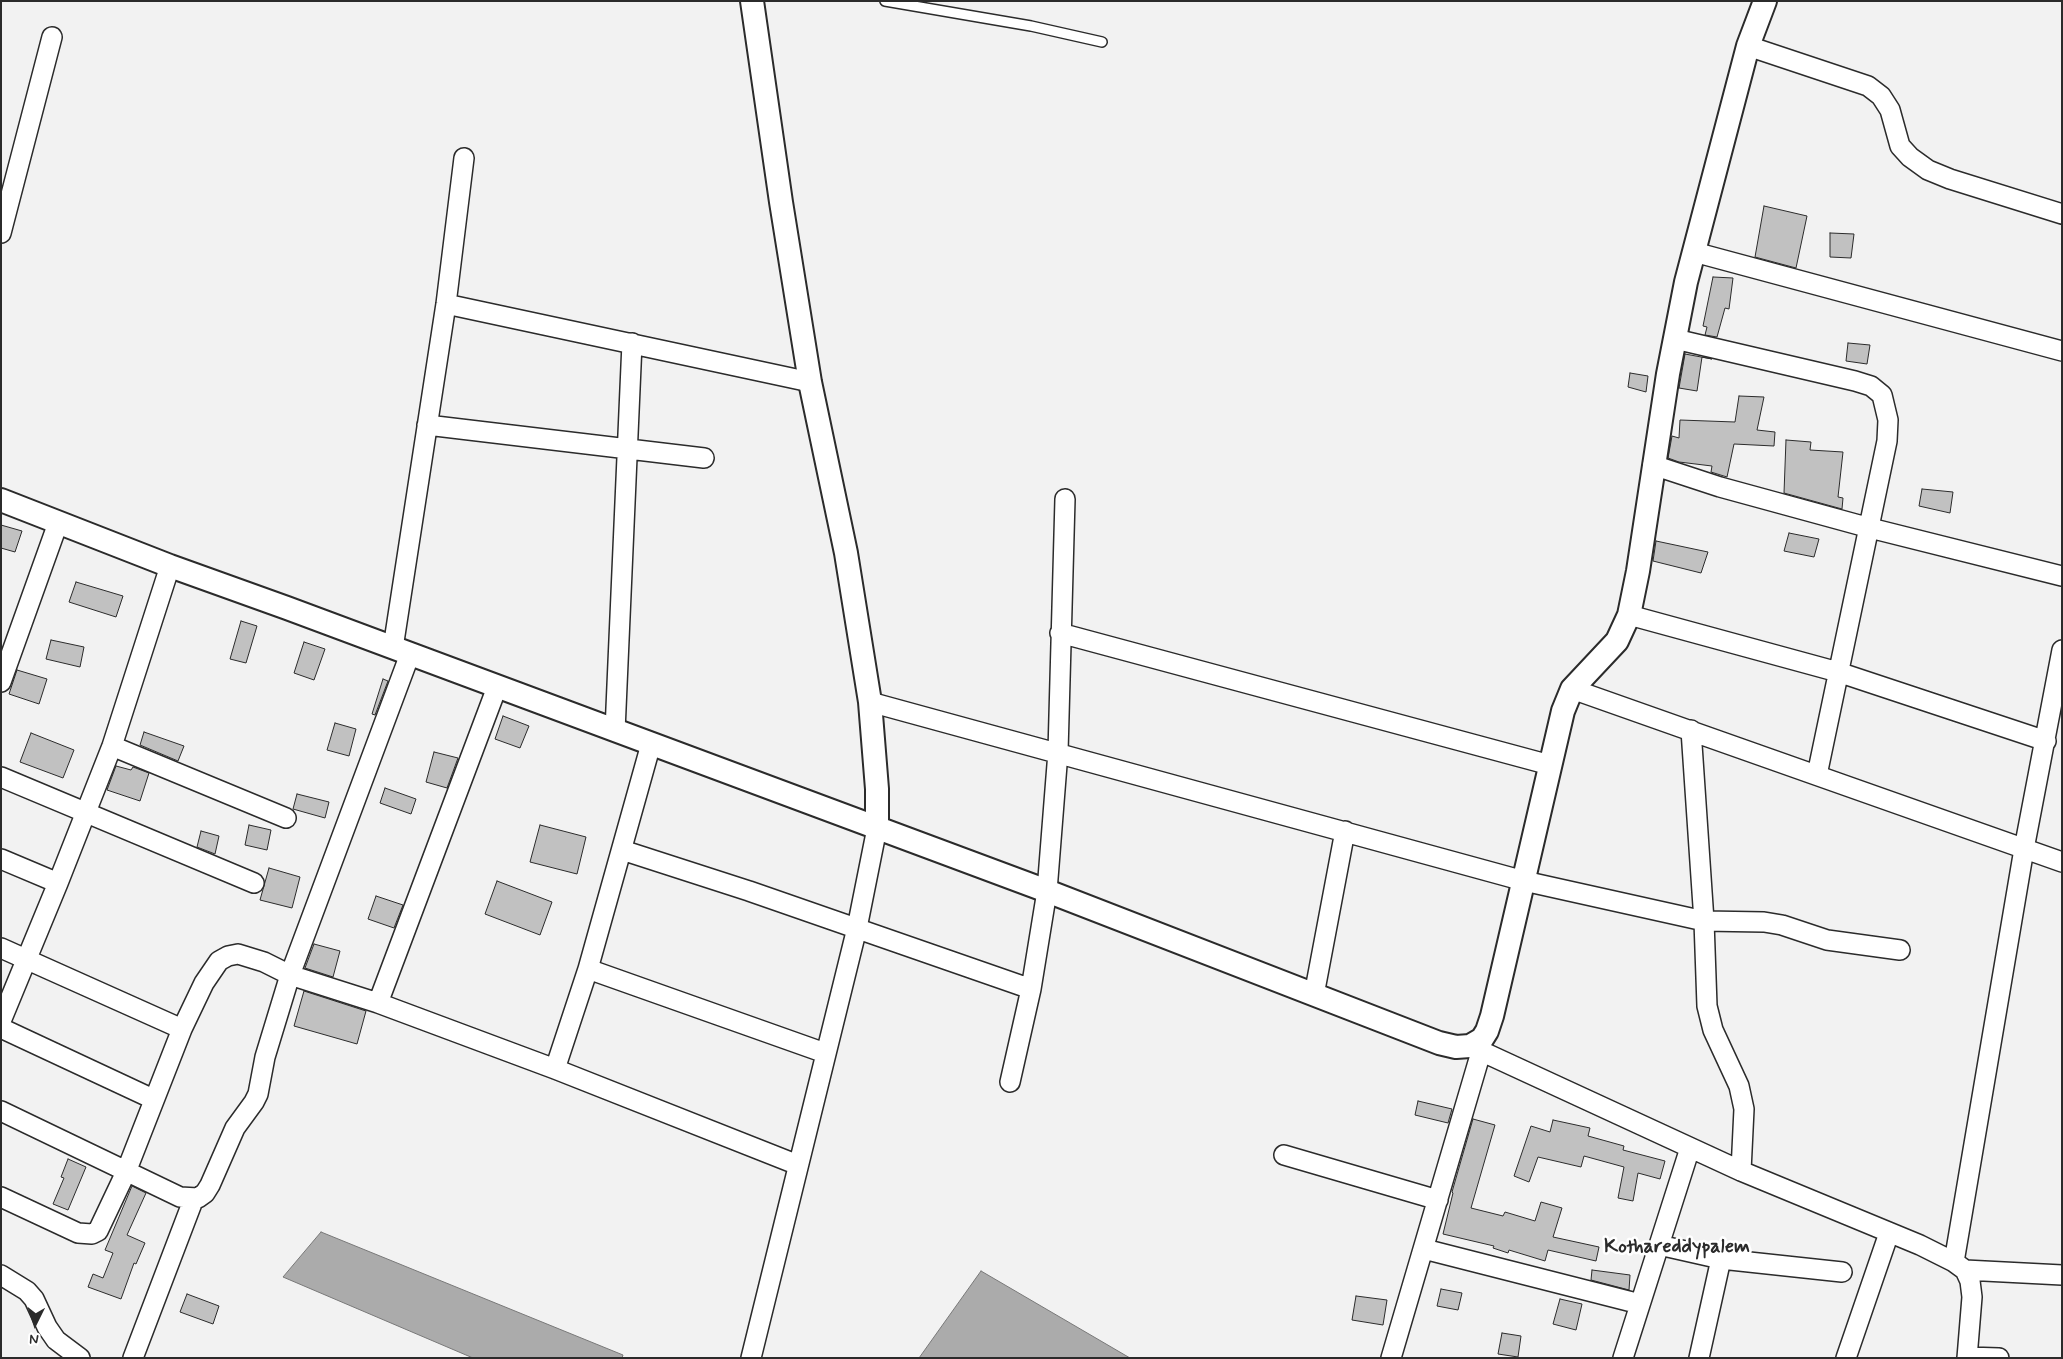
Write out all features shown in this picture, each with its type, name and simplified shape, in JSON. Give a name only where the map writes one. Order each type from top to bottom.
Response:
[{"type":"street","points":[[751,1358],[857,928],[877,828],[877,789],[870,702],[846,554],[810,382],[781,202],[752,1]]},
{"type":"street","points":[[1391,1358],[1438,1200],[1476,1049],[1487,1031],[1563,711],[1572,689],[1617,641],[1629,615],[1638,571],[1674,339],[1694,252],[1748,46],[1764,1]]},
{"type":"street","points":[[1,233],[52,37]]},
{"type":"street","points":[[1748,46],[1868,86],[1881,96],[1890,110],[1900,146],[1910,157],[1928,170],[1950,179],[2062,214]]},
{"type":"street","points":[[1,1112],[180,1197],[194,1198],[206,1193],[235,1128],[254,1102],[265,1057],[290,975],[401,651],[428,426],[446,304],[464,158]]},
{"type":"street","points":[[1694,252],[2062,351]]},
{"type":"street","points":[[446,304],[810,382]]},
{"type":"street","points":[[1674,339],[1856,381],[1871,386],[1882,395],[1888,420],[1887,441],[1817,775]]},
{"type":"street","points":[[615,731],[632,343]]},
{"type":"street","points":[[428,426],[704,458]]},
{"type":"street","points":[[1653,465],[1870,528],[2062,576]]},
{"type":"street","points":[[1010,1082],[1031,989],[1047,891],[1058,752],[1065,498]]},
{"type":"street","points":[[1,500],[170,566],[1047,891],[1439,1043],[1476,1049],[1741,1171],[1889,1233],[1960,1266],[2062,1275]]},
{"type":"street","points":[[1,682],[58,523]]},
{"type":"street","points":[[1,1021],[28,959],[112,746],[170,566]]},
{"type":"street","points":[[1629,615],[1838,672],[2046,741]]},
{"type":"street","points":[[1060,633],[1550,765]]},
{"type":"street","points":[[1999,1358],[1967,1357],[1972,1297],[1970,1281],[1960,1266],[2024,849],[2062,650]]},
{"type":"street","points":[[378,1003],[497,687]]},
{"type":"street","points":[[1572,689],[2062,862]]},
{"type":"street","points":[[870,702],[1524,881],[1704,921],[1764,922],[1782,925],[1827,940],[1900,950]]},
{"type":"street","points":[[1691,730],[1704,921],[1706,1006],[1713,1030],[1739,1086],[1744,1109],[1741,1171]]},
{"type":"street","points":[[555,1069],[588,969],[651,744]]},
{"type":"street","points":[[112,746],[286,818]]},
{"type":"street","points":[[1,777],[254,883]]},
{"type":"street","points":[[1314,995],[1345,832]]},
{"type":"street","points":[[622,850],[857,928],[1031,989]]},
{"type":"street","points":[[1,859],[58,883]]},
{"type":"street","points":[[1,948],[182,1029]]},
{"type":"street","points":[[1,1197],[78,1232],[92,1234],[98,1231],[104,1222],[126,1172],[182,1029],[210,971],[219,961],[238,954],[249,956],[290,975],[378,1003],[555,1069],[798,1165]]},
{"type":"street","points":[[588,969],[825,1053]]},
{"type":"street","points":[[1,1028],[153,1099]]},
{"type":"street","points":[[1623,1358],[1690,1148]]},
{"type":"street","points":[[1284,1155],[1438,1200]]},
{"type":"street","points":[[133,1358],[194,1198]]},
{"type":"street","points":[[1846,1358],[1889,1233]]},
{"type":"street","points":[[1659,1245],[1720,1259],[1842,1272]]},
{"type":"street","points":[[1424,1250],[1640,1304]]},
{"type":"street","points":[[1699,1358],[1720,1259]]},
{"type":"street","points":[[1,1275],[27,1290],[34,1299],[56,1340],[80,1358]]},
{"type":"lane","points":[[885,1],[1031,26],[1102,42]]},
{"type":"shaded area","points":[[321,1232],[623,1355],[622,1358],[473,1358],[283,1277]]},
{"type":"shaded area","points":[[981,1271],[1130,1358],[919,1358]]},
{"type":"building","points":[[1764,206],[1807,216],[1796,268],[1755,257]]},
{"type":"building","points":[[1830,233],[1854,234],[1851,258],[1830,257]]},
{"type":"building","points":[[1713,277],[1733,278],[1729,309],[1725,308],[1717,337],[1705,335],[1707,327],[1703,326]]},
{"type":"building","points":[[1848,343],[1870,345],[1867,364],[1846,361]]},
{"type":"building","points":[[1685,354],[1702,357],[1697,391],[1679,388]]},
{"type":"building","points":[[1630,373],[1648,376],[1646,392],[1628,387]]},
{"type":"building","points":[[1739,396],[1764,397],[1757,430],[1775,432],[1774,446],[1734,444],[1727,477],[1711,472],[1712,466],[1679,462],[1668,458],[1672,436],[1679,438],[1680,420],[1735,422]]},
{"type":"building","points":[[1786,440],[1811,442],[1810,450],[1843,452],[1838,497],[1843,498],[1842,509],[1784,493]]},
{"type":"building","points":[[1922,489],[1953,492],[1950,513],[1919,506]]},
{"type":"building","points":[[1,525],[22,531],[15,552],[1,548]]},
{"type":"building","points":[[1789,533],[1819,539],[1814,557],[1784,551]]},
{"type":"building","points":[[1656,541],[1708,552],[1701,573],[1653,561]]},
{"type":"building","points":[[76,582],[123,596],[116,617],[69,602]]},
{"type":"building","points":[[241,621],[257,626],[246,663],[230,659]]},
{"type":"building","points":[[51,640],[84,647],[80,667],[46,659]]},
{"type":"building","points":[[304,642],[325,649],[314,680],[294,673]]},
{"type":"building","points":[[17,670],[47,679],[39,704],[9,694]]},
{"type":"building","points":[[383,679],[388,681],[375,715],[372,714]]},
{"type":"building","points":[[503,716],[529,726],[520,748],[495,739]]},
{"type":"building","points":[[335,723],[356,729],[349,756],[327,750]]},
{"type":"building","points":[[144,732],[184,746],[178,761],[140,745]]},
{"type":"building","points":[[31,733],[74,750],[63,778],[20,762]]},
{"type":"building","points":[[434,752],[458,758],[447,788],[426,782]]},
{"type":"building","points":[[116,766],[131,770],[133,767],[149,773],[140,801],[107,790]]},
{"type":"building","points":[[385,788],[416,799],[411,814],[380,803]]},
{"type":"building","points":[[297,794],[329,802],[325,818],[293,809]]},
{"type":"building","points":[[249,825],[271,830],[267,850],[245,845]]},
{"type":"building","points":[[540,825],[586,837],[577,874],[530,862]]},
{"type":"building","points":[[201,831],[219,836],[215,854],[197,847]]},
{"type":"building","points":[[269,868],[300,877],[292,908],[260,900]]},
{"type":"building","points":[[497,881],[552,902],[540,935],[485,914]]},
{"type":"building","points":[[376,896],[403,905],[394,928],[368,919]]},
{"type":"building","points":[[314,944],[340,951],[333,977],[305,968]]},
{"type":"building","points":[[304,991],[366,1011],[357,1044],[294,1026]]},
{"type":"building","points":[[1418,1101],[1452,1109],[1448,1123],[1415,1115]]},
{"type":"building","points":[[1473,1119],[1495,1125],[1471,1208],[1503,1216],[1505,1212],[1535,1221],[1541,1202],[1562,1208],[1553,1237],[1599,1247],[1596,1261],[1548,1250],[1545,1261],[1509,1250],[1508,1253],[1493,1248],[1494,1246],[1443,1234],[1452,1192]]},
{"type":"building","points":[[1553,1120],[1590,1128],[1588,1136],[1624,1146],[1623,1150],[1665,1161],[1660,1179],[1638,1173],[1633,1201],[1618,1198],[1624,1167],[1584,1156],[1581,1167],[1538,1157],[1529,1182],[1514,1176],[1531,1126],[1550,1132]]},
{"type":"building","points":[[68,1159],[86,1167],[68,1210],[53,1204],[64,1178],[61,1177]]},
{"type":"building","points":[[132,1186],[146,1193],[127,1235],[145,1243],[136,1264],[134,1263],[121,1299],[88,1287],[93,1274],[103,1278],[113,1253],[105,1250]]},
{"type":"building","points":[[1592,1270],[1630,1275],[1629,1290],[1591,1280]]},
{"type":"building","points":[[1441,1289],[1462,1293],[1458,1310],[1437,1306]]},
{"type":"building","points":[[187,1294],[219,1306],[213,1324],[180,1312]]},
{"type":"building","points":[[1356,1296],[1387,1300],[1383,1325],[1352,1320]]},
{"type":"building","points":[[1560,1299],[1582,1304],[1576,1330],[1553,1324]]},
{"type":"building","points":[[1502,1333],[1521,1336],[1518,1357],[1498,1354]]},
{"type":"district","name":"Kothareddypalem","points":[[1677,1248]]}]
